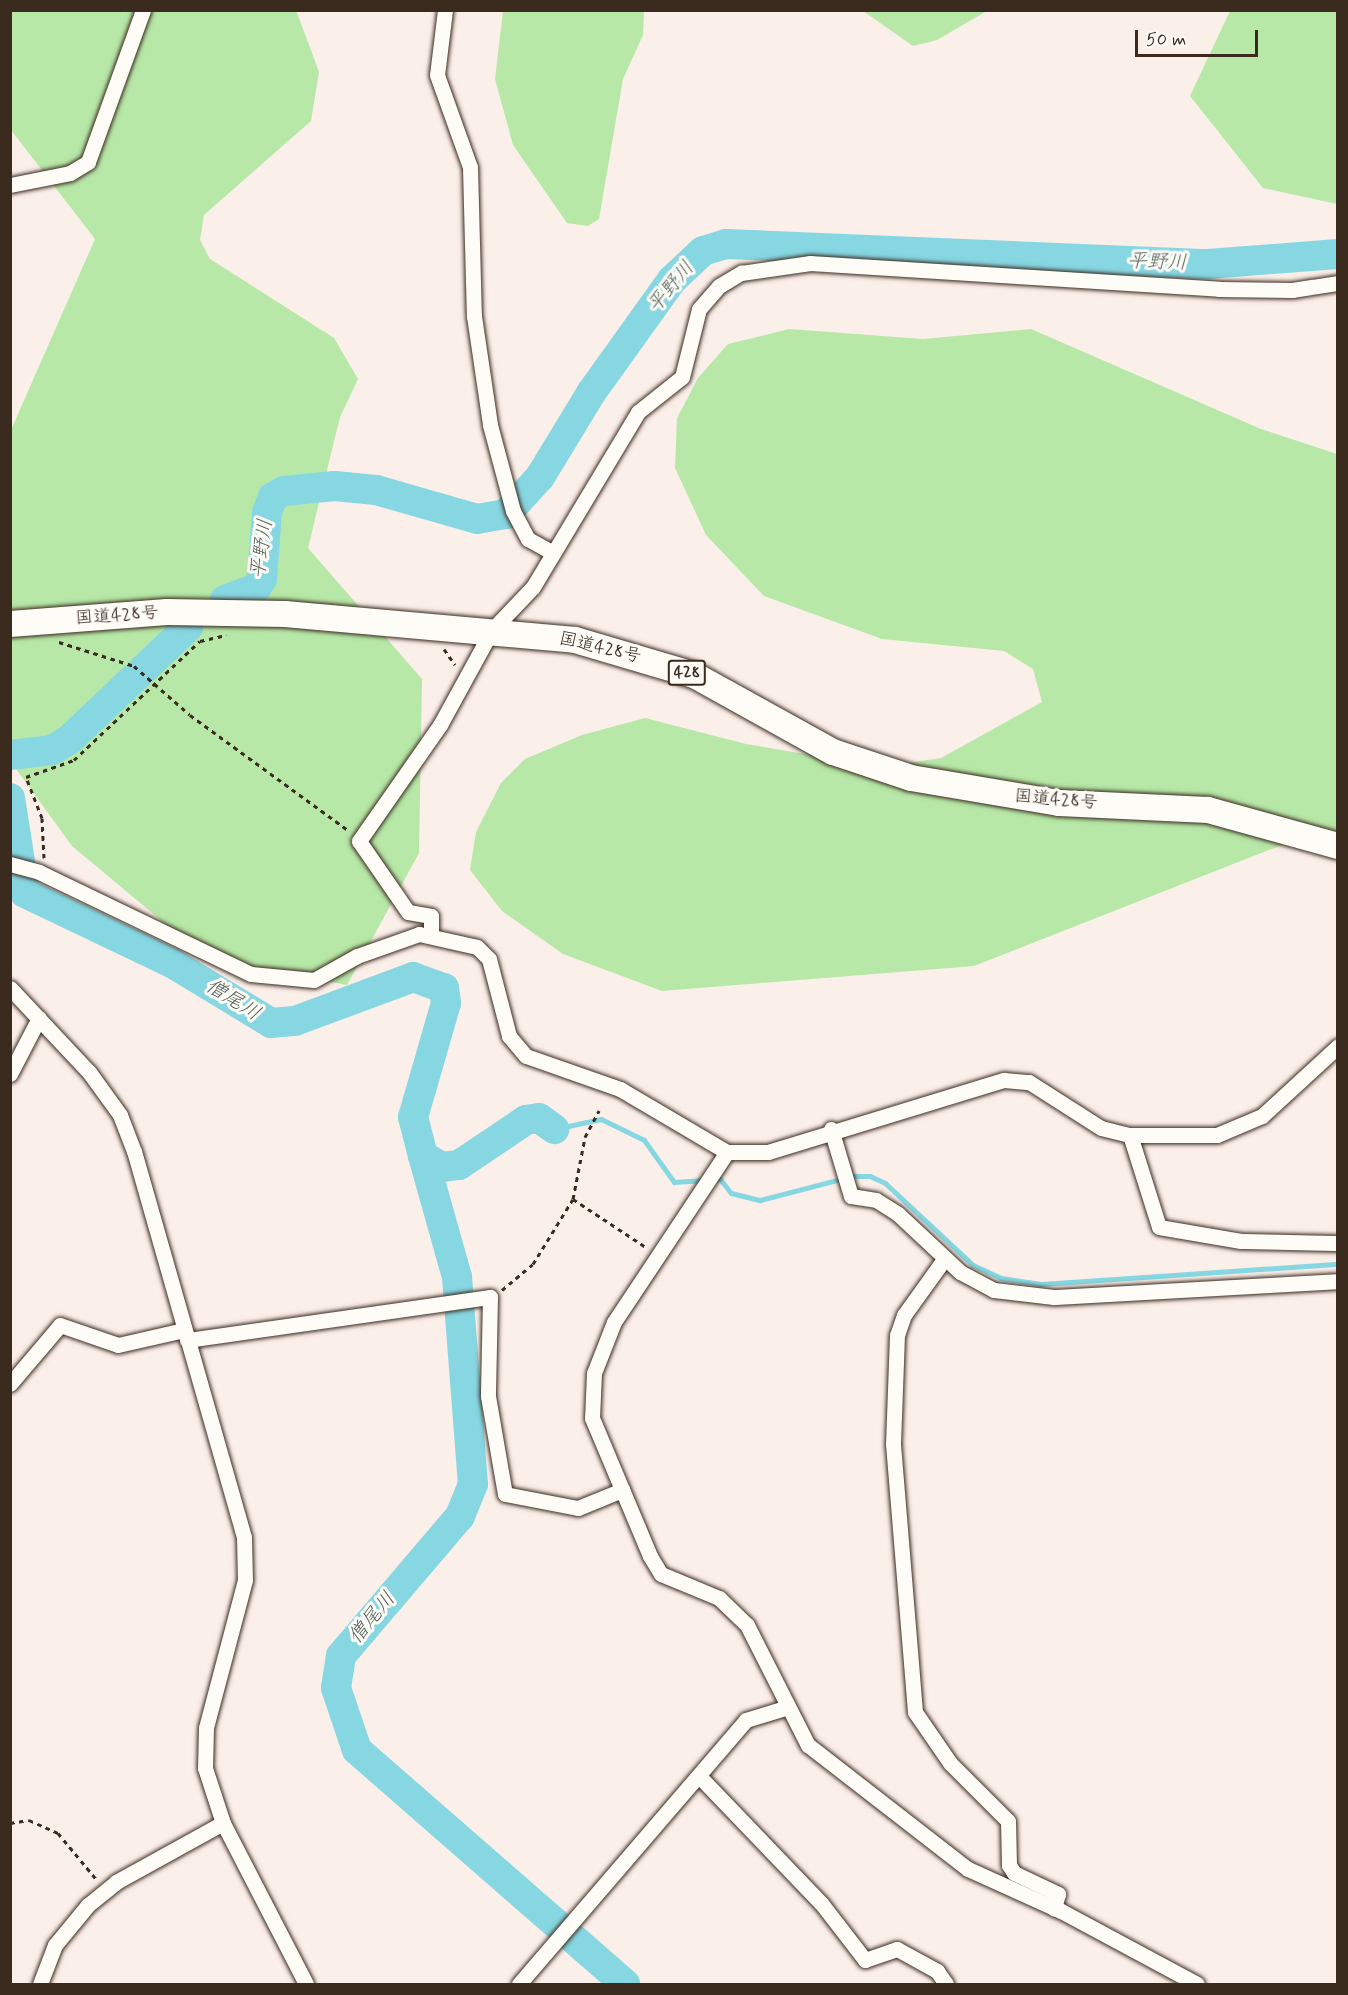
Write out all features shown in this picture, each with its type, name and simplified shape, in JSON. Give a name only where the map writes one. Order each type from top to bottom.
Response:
[{"type":"highway","name":"国道428号","points":[[10,624],[206,612],[492,630],[575,640],[657,662],[729,693],[833,752],[911,778],[1059,802],[1208,810],[1338,846]]},
{"type":"street","points":[[10,185],[70,173],[88,162],[143,10]]},
{"type":"street","points":[[445,10],[437,75],[470,167],[474,316],[490,425],[513,511],[528,539],[552,552]]},
{"type":"street","points":[[431,934],[431,916],[408,912],[358,841],[458,694],[492,630],[533,586],[638,412],[682,377],[699,309],[741,273],[810,263],[1219,289],[1292,290],[1338,283]]},
{"type":"street","points":[[10,864],[39,872],[251,974],[314,980],[402,936],[431,934],[477,947],[489,959],[509,1036],[525,1056],[620,1089],[727,1152],[768,1152],[831,1129],[1004,1080],[1029,1082],[1101,1128],[1130,1135],[1217,1135],[1238,1129],[1262,1116],[1338,1046]]},
{"type":"street","points":[[10,988],[39,1018],[120,1115],[186,1335],[244,1537],[245,1580],[206,1728],[205,1768],[223,1823],[306,1984]]},
{"type":"street","points":[[10,1074],[39,1018]]},
{"type":"street","points":[[831,1129],[851,1196],[876,1200],[898,1214],[945,1257],[994,1290],[1024,1297],[1338,1281]]},
{"type":"street","points":[[1130,1135],[1160,1227],[1241,1241],[1338,1244]]},
{"type":"street","points":[[727,1152],[614,1322],[594,1373],[592,1418],[622,1490],[662,1574],[733,1609],[747,1625],[785,1708],[808,1745],[968,1869],[1054,1908],[1181,1982],[1197,1984]]},
{"type":"street","points":[[945,1257],[904,1315],[897,1335],[893,1444],[915,1712],[950,1764],[1008,1821],[1009,1865],[1014,1873],[1058,1894],[1054,1908]]},
{"type":"street","points":[[10,1384],[60,1325],[102,1344],[118,1345],[490,1297],[488,1396],[505,1494],[578,1508],[622,1490]]},
{"type":"street","points":[[519,1984],[746,1720],[785,1708]]},
{"type":"street","points":[[699,1776],[821,1903],[865,1960],[897,1949],[937,1971],[946,1984]]},
{"type":"street","points":[[40,1984],[55,1945],[109,1888],[223,1823]]},
{"type":"path","points":[[39,872],[45,851],[42,818],[26,777],[74,760],[200,641],[231,634]]},
{"type":"path","points":[[49,639],[122,660],[154,682],[358,841]]},
{"type":"path","points":[[434,647],[452,657],[458,694]]},
{"type":"path","points":[[490,1297],[533,1264],[573,1199],[585,1137],[599,1111]]},
{"type":"path","points":[[573,1199],[658,1256]]},
{"type":"path","points":[[10,1823],[29,1820],[58,1833],[93,1877],[109,1888]]},
{"type":"green space","points":[[296,10],[319,72],[311,121],[204,215],[200,240],[210,259],[334,338],[358,379],[340,417],[308,548],[422,679],[419,853],[347,985],[205,957],[72,846],[11,762],[11,430],[95,239],[11,130],[11,11]]},
{"type":"green space","points":[[503,11],[644,11],[643,35],[623,79],[599,219],[588,226],[567,223],[513,145],[495,79]]},
{"type":"green space","points":[[863,11],[987,11],[937,40],[913,46]]},
{"type":"green space","points":[[1230,11],[1337,11],[1337,204],[1263,188],[1190,96]]},
{"type":"green space","points":[[789,329],[923,339],[1031,329],[1261,429],[1337,454],[1337,838],[1292,841],[974,966],[662,991],[563,954],[502,911],[470,870],[476,832],[501,783],[525,759],[582,735],[645,718],[746,744],[882,767],[941,758],[1042,702],[1033,669],[1004,651],[882,639],[764,596],[706,535],[675,468],[677,418],[698,378],[728,344]]},
{"type":"waterway","name":"平野川","points":[[225,600],[256,588],[262,579],[267,512],[273,497],[284,491],[335,486],[376,490],[477,519],[506,514],[540,477],[591,393],[672,280],[703,251],[726,244],[1208,264],[1338,254]]},
{"type":"waterway","name":"平野川","points":[[10,755],[52,750],[70,739],[188,627]]},
{"type":"waterway","name":"僧尾川","points":[[10,798],[25,893],[172,963],[271,1023],[295,1021],[413,977],[444,988],[446,1003],[413,1117],[423,1156],[442,1167],[459,1165],[526,1120],[539,1118],[554,1129]]},
{"type":"waterway","points":[[554,1129],[601,1119],[644,1140],[674,1182],[720,1179],[731,1193],[760,1200],[852,1176],[870,1176],[885,1183],[973,1265],[1001,1278],[1041,1284],[1338,1264]]},
{"type":"waterway","name":"僧尾川","points":[[423,1156],[457,1277],[473,1484],[460,1516],[341,1656],[336,1688],[357,1750],[625,1984]]}]
